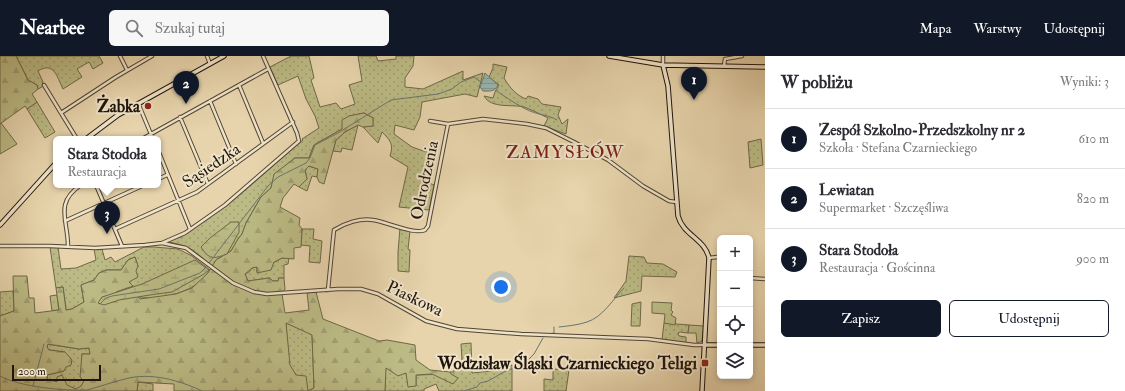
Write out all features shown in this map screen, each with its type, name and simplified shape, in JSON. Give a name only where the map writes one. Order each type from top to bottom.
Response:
[{"type":"street","points":[[120,56],[127,70]]},
{"type":"street","points":[[61,112],[152,56]]},
{"type":"street","points":[[207,56],[210,64]]},
{"type":"street","points":[[90,136],[118,115],[138,103],[224,56]]},
{"type":"street","points":[[0,246],[68,246],[95,248],[162,243],[190,229],[225,205],[299,141],[299,137],[263,56]]},
{"type":"street","points":[[609,56],[663,65],[765,67]]},
{"type":"street","points":[[662,56],[668,86],[678,216],[686,231],[704,246],[709,258],[702,391]]},
{"type":"street","points":[[724,66],[725,59],[742,56]]},
{"type":"street","points":[[146,136],[268,69]]},
{"type":"street","points":[[44,85],[75,136]]},
{"type":"street","points":[[238,85],[263,144]]},
{"type":"street","points":[[210,101],[236,164]]},
{"type":"street","points":[[138,103],[152,136]]},
{"type":"street","points":[[180,117],[208,184]]},
{"type":"street","name":"Odrodzenia","points":[[430,121],[448,124],[483,119],[527,124],[546,128],[608,160],[643,186],[669,201],[676,202]]},
{"type":"street","name":"Sąsiedzka","points":[[115,228],[197,192],[292,122]]},
{"type":"street","name":"Odrodzenia","points":[[328,290],[334,230],[353,222],[372,220],[422,232],[428,226],[448,124]]},
{"type":"street","points":[[161,158],[190,229]]},
{"type":"street","points":[[0,225],[53,166]]},
{"type":"street","points":[[161,178],[168,175]]},
{"type":"street","points":[[68,246],[63,209],[70,194],[77,188]]},
{"type":"street","points":[[97,188],[122,246]]},
{"type":"street","points":[[65,221],[137,188]]},
{"type":"street","name":"Piaskowa","points":[[162,243],[176,245],[190,251],[233,283],[254,292],[267,294],[350,288],[369,290],[426,321],[457,329],[521,334],[648,340],[704,345]]},
{"type":"street","points":[[709,258],[717,257]]},
{"type":"street","points":[[753,278],[765,279]]},
{"type":"street","points":[[704,345],[717,345]]},
{"type":"street","points":[[753,345],[765,345]]},
{"type":"green space","points":[[0,56],[16,56],[28,80],[37,85],[38,89],[32,94],[37,102],[27,109],[25,106],[0,124]]},
{"type":"green space","points":[[16,56],[99,56],[103,63],[93,69],[89,62],[77,69],[82,77],[63,89],[57,75],[51,69],[43,68],[38,71],[43,82],[42,87],[38,89],[37,85],[28,80]]},
{"type":"green space","points":[[291,56],[309,56],[314,78],[311,80],[320,107],[336,103],[341,109],[355,104],[349,85],[362,81],[358,56],[376,56],[378,61],[396,59],[396,56],[414,56],[413,66],[405,78],[405,87],[423,89],[463,71],[463,80],[483,73],[477,97],[465,94],[422,102],[420,117],[414,130],[395,125],[394,134],[412,147],[432,154],[427,182],[434,185],[429,210],[399,207],[408,167],[390,156],[392,148],[390,142],[382,132],[378,143],[363,127],[373,126],[373,118],[364,113],[349,116],[342,129],[314,145],[309,158],[295,158],[275,174],[271,188],[261,197],[246,223],[242,234],[231,251],[216,260],[212,267],[188,247],[168,241],[181,237],[228,204],[303,140],[302,139],[319,128],[298,76],[278,85],[270,67]]},
{"type":"green space","points":[[493,64],[507,67],[504,78],[511,88],[519,95],[526,99],[528,96],[538,99],[542,104],[561,107],[558,115],[562,124],[568,119],[566,134],[544,126],[548,118],[530,109],[519,106],[492,103],[487,100],[484,96],[493,98],[499,85],[489,77]]},
{"type":"green space","points":[[37,102],[55,132],[45,138],[27,109]]},
{"type":"green space","points":[[364,113],[373,118],[373,126],[363,127],[358,125],[345,132],[336,140],[324,184],[319,182],[317,177],[318,169],[309,166],[305,170],[307,179],[299,187],[294,184],[283,198],[280,207],[300,218],[299,225],[302,229],[301,247],[294,248],[294,259],[282,258],[274,262],[271,270],[257,273],[257,267],[252,268],[245,274],[248,281],[269,278],[273,281],[278,281],[279,278],[284,278],[285,289],[282,294],[285,313],[309,310],[307,293],[316,292],[323,319],[379,341],[387,340],[415,345],[416,360],[430,370],[450,372],[458,378],[453,384],[432,374],[416,375],[416,386],[408,387],[406,373],[398,376],[386,368],[385,391],[308,391],[174,391],[174,384],[138,382],[137,391],[0,391],[0,316],[14,311],[13,276],[27,276],[29,298],[34,298],[35,313],[59,310],[56,288],[63,287],[66,310],[72,309],[84,302],[81,285],[94,280],[99,273],[106,270],[121,270],[128,260],[135,257],[138,266],[136,271],[138,277],[129,282],[133,286],[116,292],[114,297],[136,295],[140,299],[176,294],[192,288],[208,273],[216,260],[231,251],[242,234],[246,223],[261,197],[271,188],[274,174],[295,158],[309,158],[314,145],[342,129],[342,120],[349,116]],"holes":[[[286,323],[312,335],[314,388],[308,391],[306,376],[296,375],[290,365]],[[48,344],[79,349],[89,348],[90,354],[82,354],[80,377],[84,381],[81,386],[76,389],[67,385],[62,375],[57,377],[57,382],[47,379],[47,375],[64,371],[66,367],[71,365],[72,360],[65,352],[49,350],[47,347]]]},
{"type":"green space","points":[[1,123],[17,144],[0,154],[0,124]]},
{"type":"green space","points":[[358,125],[352,150],[342,148],[341,152],[333,151],[336,140],[345,132]]},
{"type":"green space","points":[[761,139],[763,165],[750,168],[748,142]]},
{"type":"green space","points":[[308,166],[318,169],[317,177],[312,176],[307,191],[299,187],[307,179],[305,169]]},
{"type":"green space","points":[[231,222],[239,222],[239,232],[227,254],[219,257],[209,256],[201,247]]},
{"type":"green space","points":[[400,228],[410,231],[408,249],[410,250],[409,272],[398,271]]},
{"type":"green space","points":[[302,229],[314,229],[313,239],[322,241],[320,263],[309,262],[310,246],[301,245]]},
{"type":"green space","points":[[50,247],[58,247],[61,269],[76,268],[96,260],[94,249],[102,249],[105,260],[111,257],[115,262],[144,247],[154,247],[178,249],[192,256],[210,270],[191,288],[179,293],[153,298],[114,297],[116,292],[133,286],[128,282],[138,266],[135,257],[128,260],[121,270],[106,270],[99,273],[94,280],[81,285],[84,302],[72,309],[66,310],[63,287],[56,288]]},
{"type":"green space","points":[[629,256],[644,257],[647,263],[663,264],[677,272],[675,277],[642,276],[641,291],[614,298],[626,281]]},
{"type":"green space","points":[[282,258],[289,258],[288,264],[284,265],[284,278],[279,278],[279,281],[273,281],[269,278],[248,281],[245,274],[252,268],[257,267],[257,272]]},
{"type":"green space","points":[[195,260],[209,270],[172,292],[119,300],[104,305],[98,303],[102,297],[142,284]]},
{"type":"green space","points":[[13,291],[14,311],[0,316],[0,292]]},
{"type":"green space","points":[[57,295],[59,310],[52,311],[50,296]]},
{"type":"green space","points":[[641,302],[640,326],[631,326],[632,304]]},
{"type":"green space","points":[[652,302],[672,303],[671,310],[673,312],[671,315],[676,318],[675,325],[664,323],[665,314],[652,313]]},
{"type":"green space","points":[[286,323],[312,334],[314,388],[308,391],[289,365]]},
{"type":"green space","points":[[664,323],[689,325],[688,333],[678,333],[679,336],[686,337],[686,343],[662,340]]},
{"type":"green space","points":[[689,325],[704,326],[702,341],[697,343],[696,333],[688,333]]},
{"type":"green space","points":[[471,343],[472,373],[492,371],[512,365],[512,391],[439,391],[436,384],[424,389],[424,391],[385,391],[385,368],[407,373],[416,386],[416,375],[450,374],[450,372],[454,372],[454,362],[462,360],[461,344]]},
{"type":"green space","points":[[47,344],[79,349],[89,348],[90,354],[82,354],[84,381],[81,387],[76,389],[47,379],[47,375],[64,371],[65,352],[49,350]]},
{"type":"green space","points":[[553,369],[569,370],[566,391],[544,391],[544,379],[553,380]]},
{"type":"green space","points":[[138,382],[153,384],[153,391],[137,391]]},
{"type":"water","points":[[485,73],[498,85],[494,90],[483,91],[480,87]]},
{"type":"waterway","points":[[209,263],[268,186],[278,177],[306,163],[310,158],[315,145],[338,133],[391,100],[438,94],[452,89],[461,82],[474,77],[482,83]]},
{"type":"waterway","points":[[495,90],[526,109],[557,120]]},
{"type":"waterway","points":[[100,304],[106,298],[112,296],[159,289],[200,273],[206,267]]},
{"type":"waterway","points":[[559,327],[580,324],[593,320],[603,312],[624,288]]},
{"type":"waterway","points":[[548,334],[554,333],[554,327]]},
{"type":"waterway","points":[[464,391],[477,387],[480,383],[488,381],[525,363],[534,354],[543,338]]},
{"type":"waterway","points":[[33,386],[44,344]]},
{"type":"waterway","points":[[0,376],[30,386],[77,390],[87,390],[120,380],[144,376],[164,378],[202,391]]},
{"type":"place","name":"Zespół Szkolno-Przedszkolny nr 2","points":[[694,100]]},
{"type":"place","name":"Lewiatan","points":[[186,104]]},
{"type":"place","name":"Żabka","points":[[148,106]]},
{"type":"place","name":"Stara Stodoła","points":[[107,234]]},
{"type":"place","name":"Wodzisław Śląski Czarnieckiego Teligi","points":[[705,363]]},
{"type":"district","name":"ZAMYSŁÓW","points":[[565,152]]}]
